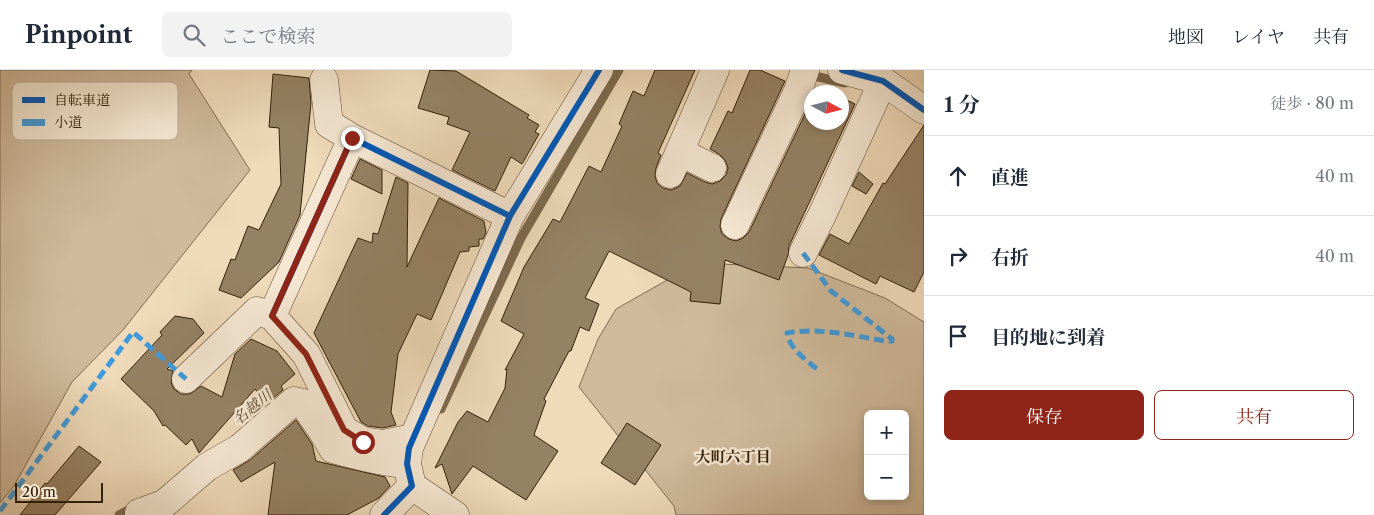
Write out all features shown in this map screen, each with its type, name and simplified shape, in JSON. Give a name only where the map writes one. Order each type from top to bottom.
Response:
[{"type":"street","points":[[384,515],[410,475],[409,448],[510,216],[599,70]]},
{"type":"street","points":[[712,168],[675,163],[715,70]]},
{"type":"street","points":[[735,225],[798,91],[805,70]]},
{"type":"street","points":[[842,70],[883,81],[924,110]]},
{"type":"street","points":[[324,80],[329,124],[352,138],[510,216]]},
{"type":"street","points":[[803,253],[883,81]]},
{"type":"street","points":[[272,316],[352,138]]},
{"type":"street","points":[[186,379],[257,311],[272,316],[306,354],[344,430],[363,442],[383,444],[413,438]]},
{"type":"street","points":[[139,513],[164,504],[207,467],[240,448],[294,401],[303,403],[332,449],[386,462],[410,475],[455,515]]},
{"type":"shaded area","points":[[0,70],[192,70],[189,74],[250,170],[123,330],[72,382],[14,486],[0,503]]},
{"type":"shaded area","points":[[722,264],[808,268],[885,298],[924,322],[924,515],[676,515],[674,506],[579,387],[598,339],[616,309],[669,279]]},
{"type":"building","points":[[430,70],[456,71],[529,115],[527,118],[539,125],[535,132],[539,134],[522,164],[511,157],[495,191],[452,170],[470,132],[447,124],[449,117],[418,108]]},
{"type":"building","points":[[655,70],[695,70],[658,153],[661,155],[656,168],[655,176],[657,183],[663,188],[671,190],[680,186],[687,173],[712,184],[720,181],[726,175],[728,168],[725,160],[710,149],[728,111],[732,113],[750,70],[760,70],[785,81],[721,219],[720,227],[722,234],[736,241],[743,238],[749,232],[804,116],[804,130],[843,130],[789,246],[788,255],[779,280],[725,260],[720,304],[690,301],[691,292],[609,251],[585,298],[599,304],[589,331],[580,327],[571,351],[569,351],[544,399],[546,401],[534,435],[558,451],[526,500],[473,466],[452,494],[442,464],[435,468],[458,422],[467,411],[488,422],[505,388],[507,369],[505,370],[524,334],[501,321],[524,267],[553,219],[560,222],[589,166],[601,172],[622,126],[619,124],[633,91],[644,96]]},
{"type":"building","points":[[273,74],[309,78],[311,103],[300,215],[279,262],[241,298],[219,290],[231,259],[235,260],[248,226],[259,230],[281,184],[279,128],[269,127]]},
{"type":"building","points":[[849,101],[855,104],[849,117]]},
{"type":"building","points":[[924,125],[924,272],[914,292],[880,276],[876,284],[819,255],[830,234],[849,244],[883,183],[885,184]]},
{"type":"building","points":[[360,159],[382,170],[382,194],[351,179]]},
{"type":"building","points":[[859,172],[873,184],[866,194],[852,186]]},
{"type":"building","points":[[396,177],[408,183],[407,267],[439,198],[484,221],[486,233],[483,239],[479,239],[479,246],[469,247],[469,251],[460,252],[431,320],[417,314],[398,354],[391,412],[396,425],[383,428],[368,426],[361,422],[314,333],[358,238],[372,243],[373,233],[378,234]]},
{"type":"building","points":[[175,316],[193,319],[204,333],[167,369],[173,371],[171,382],[174,389],[181,394],[190,394],[201,386],[222,397],[235,354],[251,339],[277,351],[295,374],[281,386],[283,390],[267,403],[255,389],[199,453],[192,439],[186,445],[165,425],[163,426],[154,411],[121,379],[162,335],[160,332]]},
{"type":"building","points":[[296,420],[312,444],[316,461],[385,477],[390,486],[379,498],[347,515],[268,515],[275,462],[241,482],[233,470],[250,460]]},
{"type":"building","points":[[627,423],[661,445],[635,485],[601,463]]},
{"type":"building","points":[[79,446],[101,462],[55,515],[20,515],[45,483],[47,484]]},
{"type":"waterway","name":"名越川","points":[[441,409],[521,238],[619,70]]},
{"type":"waterway","points":[[806,74],[845,83]]},
{"type":"waterway","name":"名越川","points":[[119,515],[136,506]]},
{"type":"marked path","points":[[803,253],[831,291],[892,339],[892,341],[886,341],[811,331],[787,333],[788,339],[795,349],[819,371]]},
{"type":"marked path","points":[[0,511],[133,332],[186,379]]},
{"type":"cycle path","points":[[384,515],[412,486],[407,464],[409,448],[510,216],[599,70]]},
{"type":"cycle path","points":[[842,70],[883,81],[924,110]]},
{"type":"cycle path","points":[[272,316],[352,138],[510,216]]},
{"type":"district","name":"大町六丁目","points":[[733,456]]},
{"type":"route","points":[[352,138],[272,316],[306,354],[344,430],[363,442]]}]
